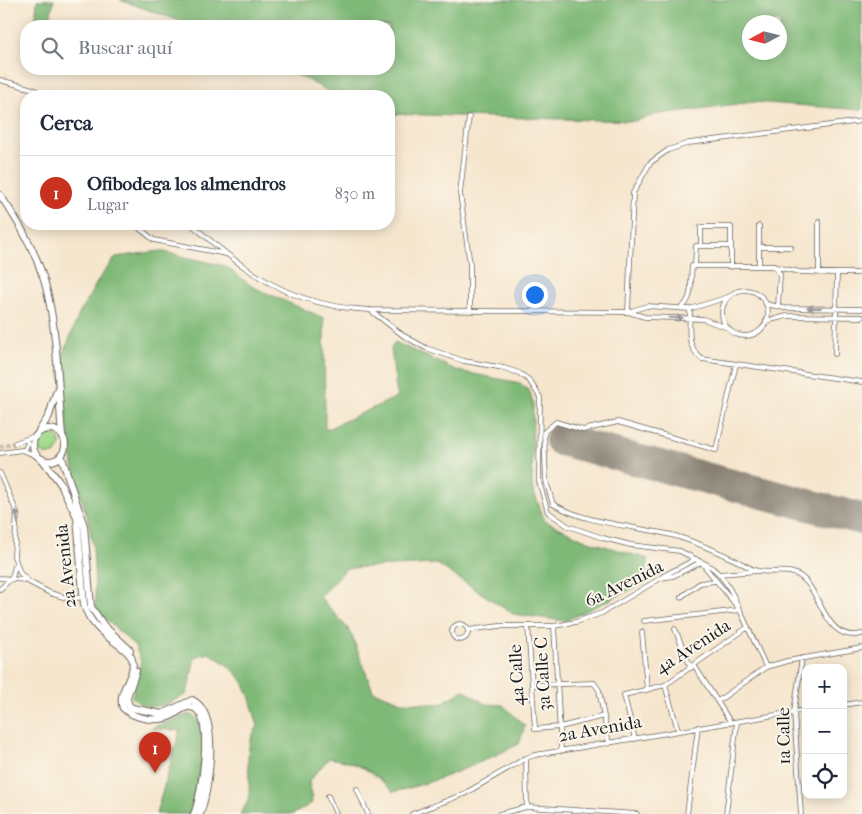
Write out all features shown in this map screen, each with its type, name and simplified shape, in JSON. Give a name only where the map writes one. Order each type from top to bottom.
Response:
[{"type":"main road","points":[[0,195],[20,227]]},
{"type":"main road","points":[[22,230],[45,286],[52,323],[58,384],[62,436],[65,446],[55,460],[40,458],[32,446],[53,407],[58,384]]},
{"type":"main road","points":[[37,434],[54,429],[62,436]]},
{"type":"main road","name":"2a Avenida","points":[[61,454],[84,526],[89,599],[93,611],[104,626],[135,657],[136,668],[127,698],[128,704],[136,710],[158,714],[192,700],[205,712],[210,752],[207,783],[200,814]]},
{"type":"main road","name":"2a Avenida","points":[[40,458],[60,483],[77,517],[83,597],[87,614],[95,628],[125,650],[132,659],[132,670],[121,698],[125,710],[136,716],[158,720],[168,718],[191,706],[201,715],[205,736],[204,759],[199,796],[194,814]]},
{"type":"street","points":[[0,80],[16,83],[33,90]]},
{"type":"street","points":[[469,117],[460,193],[470,265],[470,310]]},
{"type":"street","points":[[628,312],[632,193],[650,163],[668,150],[689,143],[862,121]]},
{"type":"street","points":[[701,246],[703,220]]},
{"type":"street","points":[[819,273],[820,222]]},
{"type":"street","points":[[759,226],[759,266]]},
{"type":"street","points":[[703,227],[731,227],[731,267]]},
{"type":"street","points":[[140,230],[149,238],[160,242],[227,255]]},
{"type":"street","points":[[198,230],[249,271],[283,292],[310,301],[370,310],[628,312],[645,317],[703,319],[728,328],[738,335],[750,335],[760,330],[766,321],[766,304],[760,295],[749,290],[738,291],[728,297],[690,309],[647,306],[628,312]]},
{"type":"street","points":[[695,266],[696,246],[731,246]]},
{"type":"street","points":[[759,247],[791,247]]},
{"type":"street","points":[[681,308],[688,302],[692,266],[774,266],[800,272],[862,273]]},
{"type":"street","points":[[774,266],[780,274],[778,306]]},
{"type":"street","points":[[835,354],[837,273]]},
{"type":"street","points":[[728,297],[724,303],[722,316],[728,328]]},
{"type":"street","points":[[766,304],[862,309]]},
{"type":"street","points":[[690,309],[689,337],[697,355],[708,360],[862,382]]},
{"type":"street","points":[[370,310],[398,331],[426,348],[464,361],[504,368],[519,373],[536,387],[540,397],[541,409],[538,451],[539,482],[548,512],[557,520],[603,538],[631,545],[680,551],[710,565],[733,594],[766,667]]},
{"type":"street","points":[[766,321],[787,316],[862,317]]},
{"type":"street","points":[[736,364],[716,450],[618,422],[583,430],[556,422],[544,432],[546,481],[553,504],[560,507],[624,528],[668,534],[710,549],[758,571]]},
{"type":"street","points":[[15,443],[37,434]]},
{"type":"street","points":[[24,451],[28,443],[26,439]]},
{"type":"street","points":[[0,453],[24,451],[40,458]]},
{"type":"street","points":[[0,473],[17,513],[18,528],[14,547],[16,564],[12,578],[0,589]]},
{"type":"street","points":[[661,578],[696,559]]},
{"type":"street","points":[[701,562],[740,610]]},
{"type":"street","name":"6a Avenida","points":[[468,630],[500,626],[554,626],[576,622],[602,614],[661,578],[673,576],[701,562]]},
{"type":"street","points":[[16,564],[26,580]]},
{"type":"street","points":[[718,574],[780,571],[801,576],[810,586],[821,608],[837,629],[848,634],[862,634]]},
{"type":"street","points":[[681,597],[700,583],[714,580],[718,574]]},
{"type":"street","points":[[0,578],[26,580],[62,597],[75,599],[83,597]]},
{"type":"street","points":[[0,584],[0,589]]},
{"type":"street","points":[[644,621],[740,610]]},
{"type":"street","points":[[457,624],[464,625],[468,630],[467,636],[460,641],[454,639],[451,634],[457,624]]},
{"type":"street","name":"4a Calle","points":[[528,626],[533,723],[537,730],[560,726]]},
{"type":"street","name":"3a Calle C","points":[[554,626],[561,751]]},
{"type":"street","name":"4a Avenida","points":[[635,738],[624,695],[665,685],[748,627]]},
{"type":"street","points":[[675,629],[693,667],[731,722]]},
{"type":"street","points":[[642,632],[647,690]]},
{"type":"street","points":[[718,701],[766,667],[802,658],[862,648]]},
{"type":"street","name":"1a Calle","points":[[801,814],[794,712],[802,658]]},
{"type":"street","points":[[532,685],[594,684],[599,690],[609,744]]},
{"type":"street","points":[[665,685],[678,730]]},
{"type":"street","points":[[847,704],[862,702]]},
{"type":"street","name":"2a Avenida","points":[[412,814],[464,794],[526,758],[678,730],[802,711]]},
{"type":"street","points":[[560,726],[604,716]]},
{"type":"street","points":[[726,814],[737,722]]},
{"type":"street","points":[[687,814],[698,727]]},
{"type":"street","points":[[526,758],[527,807]]},
{"type":"street","points":[[357,789],[368,814]]},
{"type":"street","points":[[328,796],[335,813],[330,814]]},
{"type":"street","points":[[499,814],[527,807],[584,813],[637,814]]},
{"type":"green space","points":[[37,0],[54,0],[49,20],[35,20]]},
{"type":"green space","points":[[120,0],[862,0],[862,110],[754,102],[659,114],[634,121],[395,114],[395,90],[326,90],[298,75],[395,75],[395,20],[177,20]]},
{"type":"green space","points":[[160,251],[225,266],[253,287],[324,318],[325,430],[397,397],[391,349],[395,342],[458,371],[520,383],[530,392],[533,403],[532,487],[545,521],[588,541],[648,559],[647,582],[565,621],[513,614],[437,564],[347,568],[320,597],[350,631],[373,691],[402,702],[440,704],[464,690],[485,704],[503,705],[525,726],[519,744],[457,772],[393,792],[379,778],[357,765],[329,758],[309,781],[312,803],[294,814],[240,814],[248,800],[248,754],[253,735],[258,726],[251,701],[238,675],[209,653],[195,657],[187,694],[159,706],[145,705],[132,697],[141,661],[135,646],[96,610],[93,546],[87,516],[75,479],[59,366],[79,314],[99,279],[116,257]]},
{"type":"green space","points":[[49,433],[57,436],[60,444],[57,452],[49,455],[41,452],[38,444],[41,436]]},
{"type":"green space","points":[[189,714],[197,719],[201,728],[202,741],[200,771],[192,807],[189,814],[156,814],[180,731],[151,728]]},
{"type":"runway","points":[[561,440],[862,519]]},
{"type":"tunnel","points":[[0,447],[15,443]]},
{"type":"place","name":"Ofibodega los almendros","points":[[155,773]]}]
